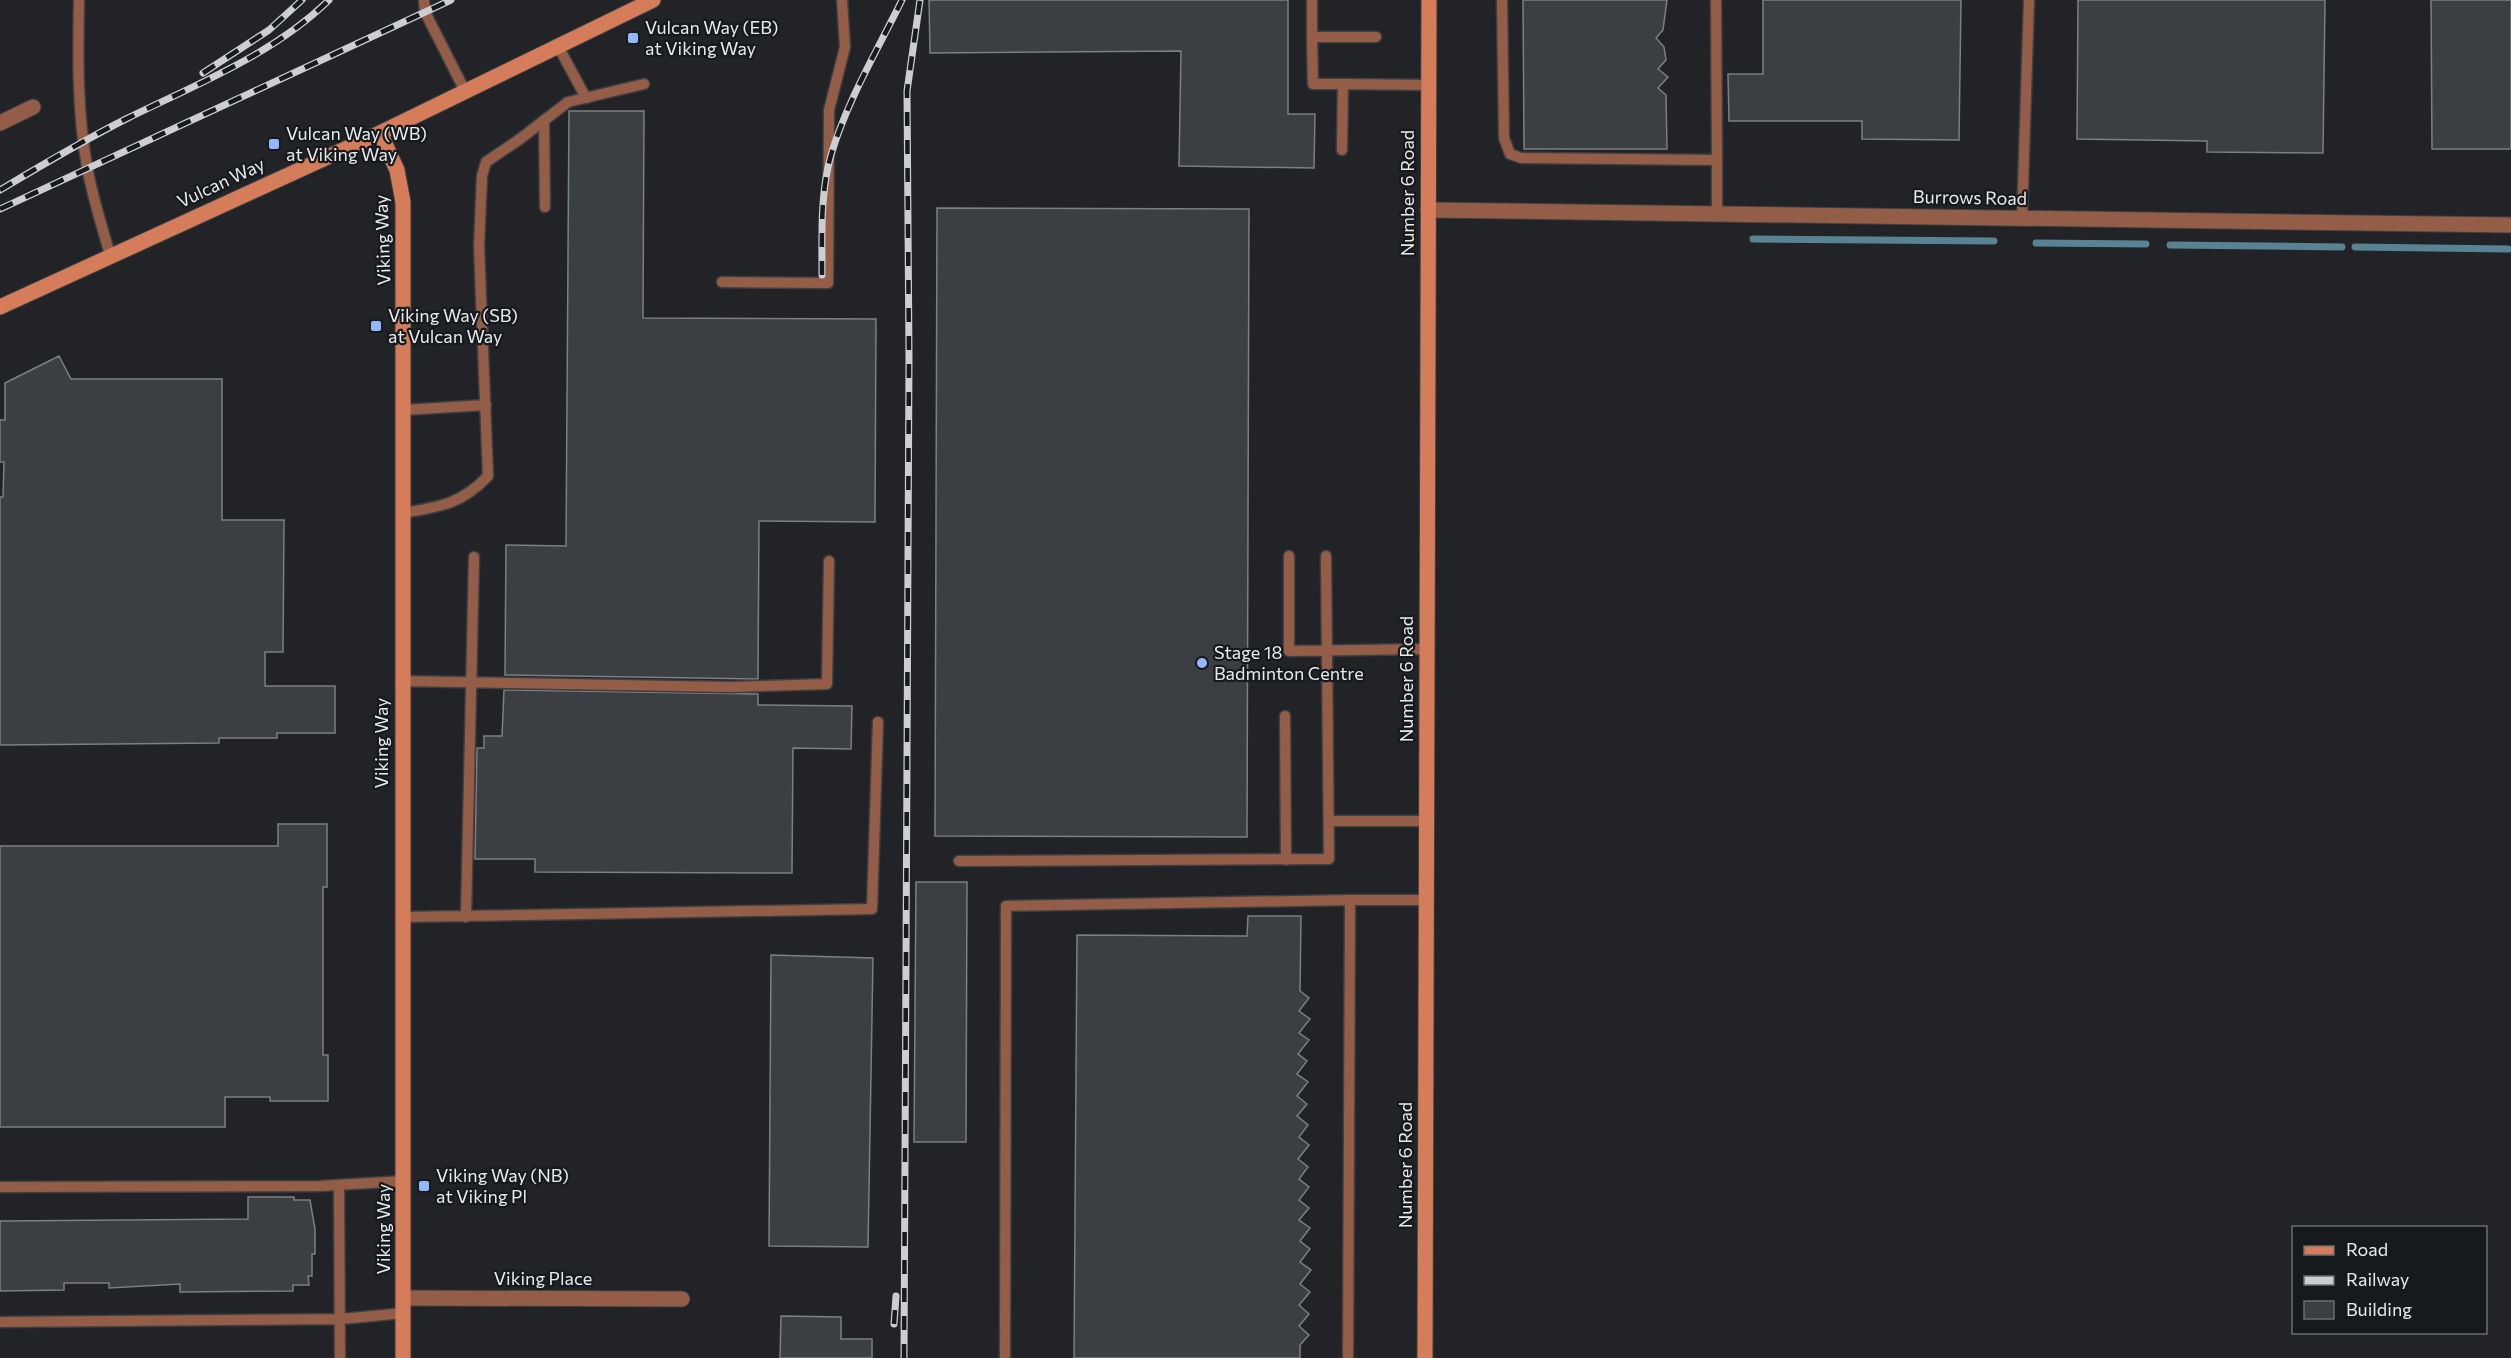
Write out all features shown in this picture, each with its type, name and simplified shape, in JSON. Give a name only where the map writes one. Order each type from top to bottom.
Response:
[{"type":"street","name":"Vulcan Way","points":[[0,307],[380,133],[653,0]]},
{"type":"street","name":"Number 6 Road","points":[[1425,1358],[1429,0]]},
{"type":"street","points":[[0,123],[33,107]]},
{"type":"street","name":"Viking Way","points":[[380,133],[397,170],[403,202],[401,681],[403,1358]]},
{"type":"street","name":"Burrows Road","points":[[1428,210],[2511,225]]},
{"type":"street","name":"Viking Place","points":[[404,1305],[682,1299]]},
{"type":"lane","points":[[79,0],[78,89],[83,141],[87,169],[110,255]]},
{"type":"lane","points":[[424,0],[425,12],[465,91]]},
{"type":"lane","points":[[722,282],[828,283],[828,110],[845,47],[842,0]]},
{"type":"lane","points":[[1312,0],[1313,84],[1428,85]]},
{"type":"lane","points":[[1502,0],[1504,138],[1510,154],[1521,159],[1717,160]]},
{"type":"lane","points":[[1716,0],[1717,214]]},
{"type":"lane","points":[[2022,218],[2029,0]]},
{"type":"lane","points":[[1312,37],[1376,37]]},
{"type":"lane","points":[[558,46],[586,98]]},
{"type":"lane","points":[[402,513],[439,507],[472,493],[488,476],[479,246],[482,176],[486,162],[568,102],[644,84]]},
{"type":"lane","points":[[1342,150],[1343,84]]},
{"type":"lane","points":[[544,120],[545,207]]},
{"type":"lane","points":[[403,410],[486,405]]},
{"type":"lane","points":[[1289,556],[1289,651],[1427,649]]},
{"type":"lane","points":[[959,861],[1329,859],[1326,556]]},
{"type":"lane","points":[[466,917],[474,557]]},
{"type":"lane","points":[[401,681],[730,687],[826,684],[829,561]]},
{"type":"lane","points":[[1285,716],[1286,860]]},
{"type":"lane","points":[[403,917],[872,909],[878,722]]},
{"type":"lane","points":[[1329,821],[1427,821]]},
{"type":"lane","points":[[1348,1358],[1350,900]]},
{"type":"lane","points":[[1005,1358],[1006,906],[1426,900]]},
{"type":"lane","points":[[0,1187],[339,1185],[404,1181]]},
{"type":"lane","points":[[339,1185],[340,1358]]},
{"type":"lane","points":[[0,1322],[341,1319],[404,1305]]},
{"type":"building","points":[[929,0],[1288,0],[1288,114],[1315,114],[1314,168],[1179,166],[1181,51],[930,53]]},
{"type":"building","points":[[1523,0],[1667,0],[1663,30],[1656,38],[1664,47],[1666,60],[1658,69],[1668,77],[1658,88],[1666,95],[1667,149],[1524,149]]},
{"type":"building","points":[[1763,0],[1961,0],[1959,140],[1862,139],[1862,121],[1729,121],[1728,74],[1763,74]]},
{"type":"building","points":[[2078,0],[2325,0],[2323,153],[2207,152],[2207,141],[2077,139]]},
{"type":"building","points":[[2431,0],[2511,0],[2511,149],[2432,149]]},
{"type":"building","points":[[569,111],[644,111],[643,318],[876,319],[875,522],[759,521],[758,679],[505,675],[506,545],[566,546]]},
{"type":"building","points":[[937,208],[1249,209],[1247,837],[935,836]]},
{"type":"building","points":[[59,356],[71,379],[222,379],[222,520],[284,520],[283,652],[265,652],[265,686],[335,686],[335,733],[277,733],[277,738],[219,738],[219,743],[0,745],[0,497],[3,497],[4,462],[0,462],[0,420],[5,420],[5,383]]},
{"type":"building","points":[[504,690],[758,694],[758,705],[852,706],[851,749],[793,748],[792,873],[535,872],[535,859],[475,859],[477,748],[484,748],[484,736],[502,736]]},
{"type":"building","points":[[278,824],[327,824],[327,887],[323,887],[323,1055],[328,1055],[328,1101],[270,1101],[270,1097],[225,1097],[225,1127],[0,1127],[0,846],[278,846]]},
{"type":"building","points":[[916,882],[967,882],[966,1142],[914,1142]]},
{"type":"building","points":[[1248,916],[1301,916],[1300,991],[1309,998],[1299,1011],[1310,1019],[1299,1033],[1309,1040],[1298,1054],[1307,1061],[1297,1074],[1308,1082],[1297,1096],[1307,1104],[1297,1116],[1308,1125],[1299,1137],[1309,1145],[1298,1159],[1308,1167],[1299,1179],[1309,1187],[1299,1200],[1309,1208],[1299,1220],[1310,1228],[1300,1241],[1310,1249],[1300,1262],[1311,1270],[1300,1284],[1310,1292],[1299,1305],[1309,1314],[1299,1326],[1309,1335],[1300,1345],[1300,1358],[1074,1358],[1077,935],[1247,936]]},
{"type":"building","points":[[771,955],[873,958],[868,1247],[769,1246]]},
{"type":"building","points":[[248,1197],[294,1197],[294,1200],[310,1200],[315,1229],[315,1254],[312,1254],[312,1276],[308,1276],[309,1285],[293,1285],[293,1291],[180,1292],[180,1284],[109,1288],[109,1283],[64,1283],[64,1290],[0,1291],[0,1221],[248,1219]]},
{"type":"building","points":[[781,1316],[841,1317],[841,1339],[872,1339],[872,1358],[780,1358]]},
{"type":"waterway","points":[[1753,239],[1994,241]]},
{"type":"waterway","points":[[2036,243],[2146,244]]},
{"type":"waterway","points":[[2170,245],[2342,247]]},
{"type":"waterway","points":[[2355,247],[2508,249]]},
{"type":"railway","points":[[203,73],[269,30],[302,0]]},
{"type":"railway","points":[[0,190],[95,135],[259,52],[307,19],[329,0]]},
{"type":"railway","points":[[0,209],[451,0]]},
{"type":"railway","points":[[822,275],[823,200],[831,155],[854,96],[902,0]]},
{"type":"railway","points":[[904,1358],[909,357],[907,91],[920,0]]},
{"type":"railway","points":[[894,1324],[896,1296]]},
{"type":"place","name":"Vulcan Way (EB) at Viking Way","points":[[633,38]]},
{"type":"place","name":"Vulcan Way (WB) at Viking Way","points":[[274,144]]},
{"type":"place","name":"Viking Way (SB) at Vulcan Way","points":[[376,326]]},
{"type":"place","name":"Stage 18 Badminton Centre","points":[[1202,663]]},
{"type":"place","name":"Viking Way (NB) at Viking Pl","points":[[424,1186]]}]
